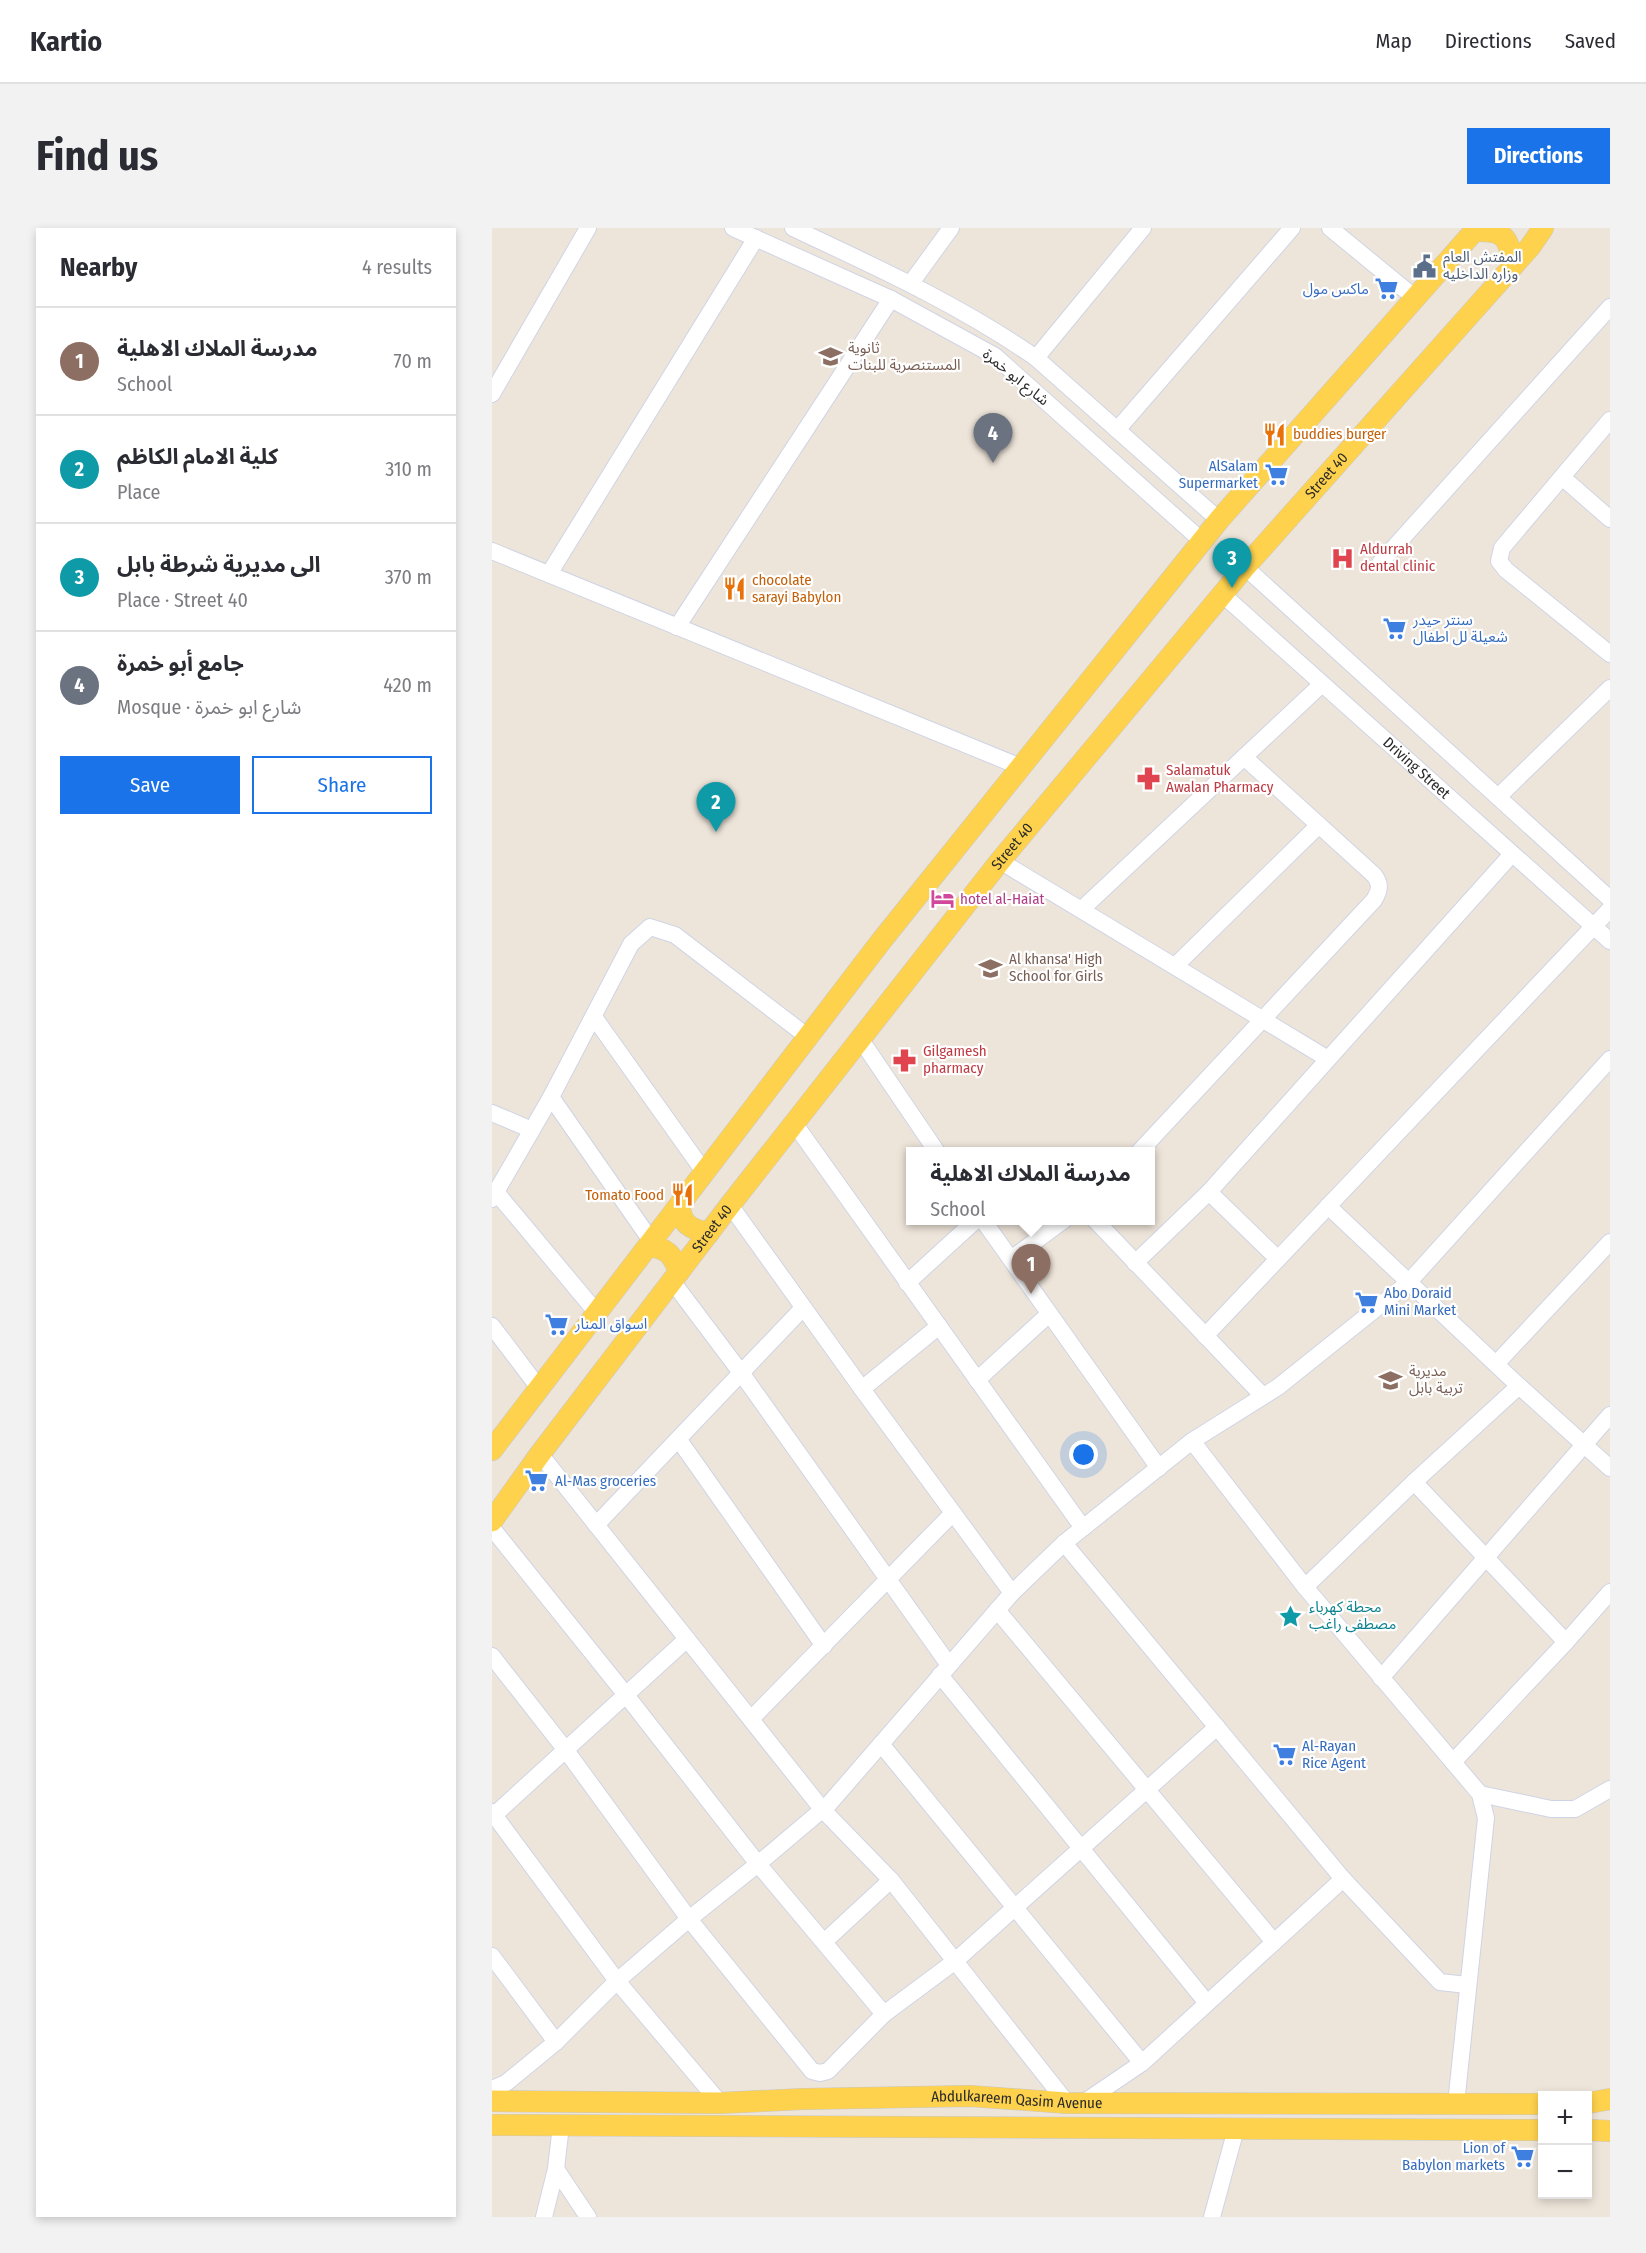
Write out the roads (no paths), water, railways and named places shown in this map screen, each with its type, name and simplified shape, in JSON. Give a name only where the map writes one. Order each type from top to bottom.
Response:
[{"type":"main road","name":"Street 40","points":[[492,1521],[540,1454],[730,1204],[1000,861],[1245,567],[1544,228]]},
{"type":"main road","points":[[492,1450],[882,940],[1219,520],[1475,229],[1491,230],[1503,234],[1509,242],[1514,264]]},
{"type":"main road","points":[[680,1205],[680,1212],[685,1223],[695,1230],[709,1233]]},
{"type":"main road","points":[[650,1244],[670,1254],[676,1276]]},
{"type":"main road","name":"Abdulkareem Qasim Avenue","points":[[492,2101],[720,2103],[816,2098],[970,2096],[1075,2103],[1538,2104]]},
{"type":"main road","points":[[1592,2102],[1610,2099]]},
{"type":"main road","name":"Abdulkareem Qasim Avenue","points":[[492,2125],[1538,2130]]},
{"type":"main road","points":[[1592,2130],[1610,2131]]},
{"type":"street","points":[[492,394],[588,228]]},
{"type":"street","name":"شارع ابو خمرة","points":[[733,228],[891,299],[995,356],[1202,541]]},
{"type":"street","name":"شارع ابو خمرة","points":[[793,228],[917,287],[1004,335],[1036,358],[1219,520]]},
{"type":"street","points":[[912,312],[917,287],[951,228]]},
{"type":"street","points":[[1036,358],[1143,228]]},
{"type":"street","points":[[1116,429],[1292,228]]},
{"type":"street","points":[[1330,228],[1414,297]]},
{"type":"street","points":[[549,574],[756,238]]},
{"type":"street","points":[[677,627],[891,299]]},
{"type":"street","points":[[1380,563],[1610,307]]},
{"type":"street","points":[[1610,420],[1502,548],[1498,561],[1506,570],[1610,654]]},
{"type":"street","points":[[1562,477],[1610,519]]},
{"type":"street","points":[[492,551],[1021,767]]},
{"type":"street","points":[[1245,567],[1610,899]]},
{"type":"street","name":"Driving Street","points":[[1222,594],[1610,941]]},
{"type":"street","points":[[1082,909],[1322,684]]},
{"type":"street","points":[[1498,797],[1610,688]]},
{"type":"street","points":[[1144,1147],[1374,900],[1380,887],[1374,875],[1244,757]]},
{"type":"street","points":[[1175,966],[1319,825]]},
{"type":"street","points":[[1135,1263],[1209,1192],[1512,854]]},
{"type":"street","points":[[1000,861],[1328,1059]]},
{"type":"street","points":[[1205,1336],[1610,909]]},
{"type":"street","points":[[597,1313],[494,1196],[551,1097],[631,944],[650,927],[675,935],[808,1037]]},
{"type":"street","points":[[594,1017],[705,1173]]},
{"type":"street","points":[[861,1040],[933,1147]]},
{"type":"street","points":[[492,2089],[506,2083],[556,2042],[617,1981],[822,1809],[1012,1593],[1064,1543],[1192,1442],[1278,1387],[1408,1282],[1610,1059]]},
{"type":"street","points":[[551,1097],[650,1244]]},
{"type":"street","points":[[492,1113],[532,1130]]},
{"type":"street","points":[[794,1122],[1083,1528]]},
{"type":"street","points":[[1209,1192],[1278,1259]]},
{"type":"street","points":[[730,1204],[803,1308],[1012,1593]]},
{"type":"street","points":[[1328,1206],[1519,1386],[1610,1468]]},
{"type":"street","points":[[907,1283],[972,1225]]},
{"type":"street","points":[[986,1225],[1159,1468]]},
{"type":"street","points":[[1011,1259],[1058,1225]]},
{"type":"street","points":[[1099,1225],[1263,1396]]},
{"type":"street","points":[[1496,1364],[1610,1242]]},
{"type":"street","points":[[676,1276],[742,1374],[888,1580],[945,1670],[1080,1847],[1207,2003]]},
{"type":"street","points":[[596,1525],[803,1308]]},
{"type":"street","points":[[977,1380],[1049,1314]]},
{"type":"street","points":[[492,1326],[540,1388]]},
{"type":"street","points":[[862,1389],[939,1326]]},
{"type":"street","points":[[1305,1587],[1414,1482],[1519,1386]]},
{"type":"street","points":[[1381,1678],[1610,1415]]},
{"type":"street","points":[[678,1440],[824,1646]]},
{"type":"street","points":[[1192,1442],[1305,1587],[1480,1794],[1486,1818],[1456,2104]]},
{"type":"street","points":[[540,1454],[822,1809],[891,1880],[954,1962],[1075,2103],[1142,2063],[1343,1879]]},
{"type":"street","points":[[1414,1482],[1566,1642]]},
{"type":"street","points":[[751,1719],[953,1514]]},
{"type":"street","points":[[492,1528],[758,1864],[884,2014]]},
{"type":"street","points":[[1064,1543],[1343,1879],[1440,1982],[1467,1985]]},
{"type":"street","points":[[1453,1762],[1610,1592]]},
{"type":"street","points":[[997,1610],[1274,1942]]},
{"type":"street","points":[[687,1639],[493,1815],[617,1981],[720,2103]]},
{"type":"street","points":[[492,1656],[565,1749],[689,1919],[812,2071],[820,2073],[828,2071],[884,2014],[954,1962],[1217,1726]]},
{"type":"street","points":[[880,1744],[1142,2063]]},
{"type":"street","points":[[1480,1794],[1551,1809],[1575,1809],[1610,1789]]},
{"type":"street","points":[[824,1942],[891,1880]]},
{"type":"street","points":[[492,1956],[556,2042]]},
{"type":"street","points":[[816,2098],[820,2073]]},
{"type":"street","points":[[516,2074],[507,2090],[516,2099],[528,2102]]},
{"type":"street","points":[[544,2217],[556,2169],[561,2125]]},
{"type":"street","points":[[1212,2217],[1236,2128]]},
{"type":"street","points":[[556,2169],[588,2217]]},
{"type":"place","name":"المفتش العام وزاره الداخليه","points":[[1425,266]]},
{"type":"place","name":"ماكس مول","points":[[1387,289]]},
{"type":"place","name":"ثانوية المستنصرية للبنات","points":[[830,357]]},
{"type":"place","name":"buddies burger","points":[[1275,434]]},
{"type":"place","name":"جامع أبو خمرة","points":[[993,463]]},
{"type":"place","name":"AlSalam Supermarket","points":[[1276,475]]},
{"type":"place","name":"Aldurrah dental clinic","points":[[1342,558]]},
{"type":"place","name":"الى مديرية شرطة بابل","points":[[1232,588]]},
{"type":"place","name":"chocolate sarayi Babylon","points":[[734,589]]},
{"type":"place","name":"سنتر حيدر شعيلة لل اطفال","points":[[1395,629]]},
{"type":"place","name":"Salamatuk Awalan Pharmacy","points":[[1148,779]]},
{"type":"place","name":"كلية الامام الكاظم","points":[[716,832]]},
{"type":"place","name":"hotel al-Haiat","points":[[942,899]]},
{"type":"place","name":"Al khansa' High School for Girls","points":[[991,968]]},
{"type":"place","name":"Gilgamesh pharmacy","points":[[905,1060]]},
{"type":"place","name":"Tomato Food","points":[[682,1195]]},
{"type":"place","name":"مدرسة الملاك الاهلية","points":[[1031,1294]]},
{"type":"place","name":"Abo Doraid Mini Market","points":[[1366,1302]]},
{"type":"place","name":"اسواق المنار","points":[[557,1324]]},
{"type":"place","name":"مديرية تربية بابل","points":[[1391,1380]]},
{"type":"place","name":"Al-Mas groceries","points":[[537,1481]]},
{"type":"place","name":"محطة كهرباء مصطفى راغب","points":[[1291,1616]]},
{"type":"place","name":"Al-Rayan Rice Agent","points":[[1284,1755]]},
{"type":"place","name":"Lion of Babylon markets","points":[[1523,2157]]}]
